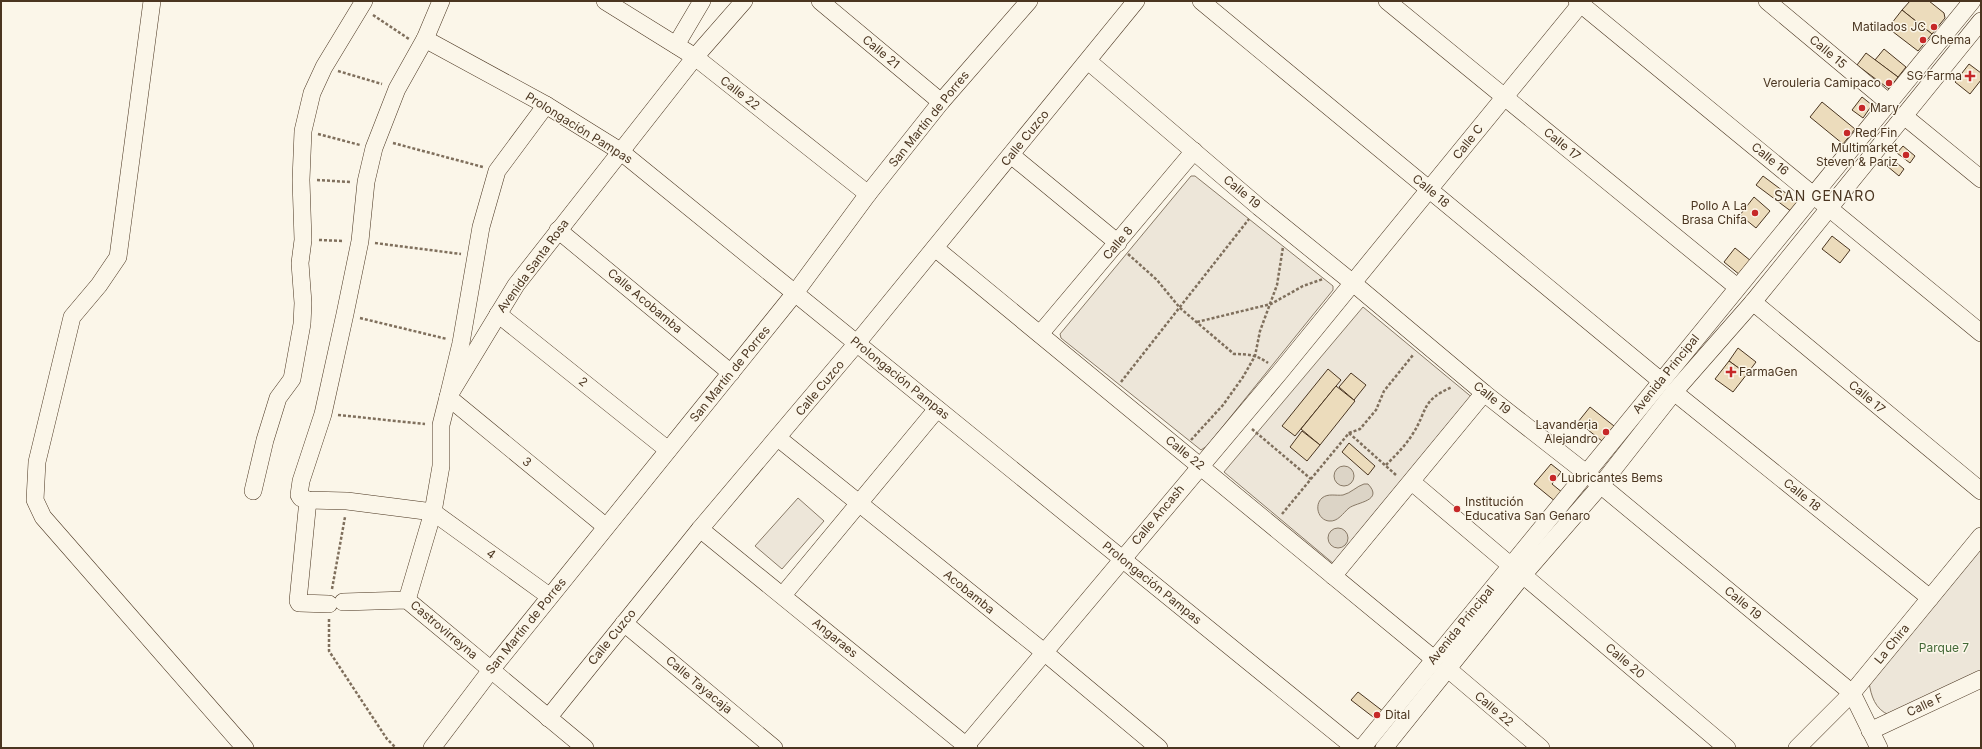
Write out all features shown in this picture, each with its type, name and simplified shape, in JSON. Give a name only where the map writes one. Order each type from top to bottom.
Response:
[{"type":"street","points":[[152,1],[118,257],[99,285],[72,317],[37,462],[35,500],[43,517],[245,748]]},
{"type":"street","points":[[433,512],[348,501],[308,500],[301,498],[299,495],[301,481],[323,414],[345,314],[360,241],[366,182],[375,143],[398,89],[423,43],[441,1]]},
{"type":"street","name":"Calle 22","points":[[605,1],[695,57],[868,194]]},
{"type":"street","points":[[676,45],[702,1]]},
{"type":"street","name":"Avenida Santa Rosa","points":[[407,600],[433,512],[441,466],[441,425],[448,398],[516,285],[695,57],[744,1]]},
{"type":"street","name":"Calle 21","points":[[820,1],[941,102]]},
{"type":"street","name":"Calle Cuzco","points":[[548,718],[700,528],[778,438],[857,343],[1136,1]]},
{"type":"street","name":"Calle 18","points":[[1201,1],[1660,381]]},
{"type":"street","name":"Calle 17","points":[[1387,1],[1737,287]]},
{"type":"street","name":"Calle 15","points":[[1767,1],[1888,102]]},
{"type":"street","name":"Calle C","points":[[1346,278],[1429,190],[1580,2]]},
{"type":"street","name":"Calle 16","points":[[1580,2],[1981,333]]},
{"type":"street","points":[[254,491],[265,440],[279,395],[292,379],[303,303],[300,263],[303,240],[301,180],[303,131],[312,93],[324,67],[348,31],[362,4]]},
{"type":"street","name":"San Martín de Porres","points":[[432,748],[491,670],[550,596],[795,294],[868,194],[1020,4]]},
{"type":"street","points":[[1965,4],[1981,21]]},
{"type":"street","name":"Avenida Principal","points":[[1362,748],[1888,102],[1965,4]]},
{"type":"street","name":"Avenida Principal","points":[[1384,748],[1523,575],[1601,485],[1674,392],[1753,302],[1981,21]]},
{"type":"street","name":"Prolongación Pampas","points":[[423,43],[546,106],[620,151],[1355,748]]},
{"type":"street","name":"Calle 19","points":[[1088,60],[1259,207],[1484,393],[1601,485],[1852,693],[1879,748]]},
{"type":"street","points":[[448,398],[461,343],[481,227],[497,171],[546,106]]},
{"type":"street","points":[[1904,116],[1981,179]]},
{"type":"street","name":"Calle 8","points":[[1040,334],[1118,244],[1194,151]]},
{"type":"street","points":[[1011,155],[1118,244]]},
{"type":"street","name":"Calle Acobamba","points":[[558,230],[731,373]]},
{"type":"street","name":"Calle 22","points":[[935,248],[1201,465],[1434,659]]},
{"type":"street","name":"Calle Ancash","points":[[966,747],[1122,558],[1280,372],[1346,278]]},
{"type":"street","name":"Calle 17","points":[[1753,302],[1981,491]]},
{"type":"street","name":"2","points":[[498,314],[668,450]]},
{"type":"street","name":"Calle 18","points":[[1674,392],[1930,598]]},
{"type":"street","points":[[1333,576],[1484,393]]},
{"type":"street","name":"3","points":[[448,398],[606,526]]},
{"type":"street","points":[[783,595],[937,409]]},
{"type":"street","name":"Acobamba","points":[[778,438],[1044,652],[1159,748]]},
{"type":"street","points":[[1410,484],[1510,565]]},
{"type":"street","name":"Castrovirreyna","points":[[308,500],[298,601],[300,603],[407,600],[585,748]]},
{"type":"street","name":"4","points":[[433,512],[550,596]]},
{"type":"street","name":"Angaraes","points":[[700,528],[966,747]]},
{"type":"street","name":"La Chira","points":[[1797,748],[1852,693],[1981,536]]},
{"type":"street","name":"Calle 20","points":[[1523,575],[1727,748]]},
{"type":"street","name":"Calle Tayacaja","points":[[624,623],[774,748]]},
{"type":"street","name":"Calle 22","points":[[1448,669],[1541,748]]},
{"type":"street","name":"Calle F","points":[[1870,731],[1981,679]]},
{"type":"path","points":[[362,4],[423,43]]},
{"type":"path","points":[[324,67],[398,89]]},
{"type":"path","points":[[303,131],[375,143],[497,171]]},
{"type":"path","points":[[301,180],[366,182]]},
{"type":"path","points":[[1112,393],[1259,207]]},
{"type":"path","points":[[1181,450],[1223,405],[1243,377],[1255,356],[1260,331],[1277,286],[1285,228]]},
{"type":"path","points":[[303,240],[360,241],[476,256]]},
{"type":"path","points":[[1118,244],[1157,280],[1179,307],[1234,354],[1259,357],[1280,372]]},
{"type":"path","points":[[1196,322],[1271,304],[1303,286],[1346,278]]},
{"type":"path","points":[[345,314],[461,343]]},
{"type":"path","points":[[1273,526],[1349,433],[1360,429],[1376,410],[1384,391],[1423,342]]},
{"type":"path","points":[[1386,466],[1413,434],[1428,402],[1436,395],[1472,382]]},
{"type":"path","points":[[323,414],[441,425]]},
{"type":"path","points":[[1239,419],[1311,479]]},
{"type":"path","points":[[1349,433],[1386,466],[1410,484]]},
{"type":"path","points":[[348,501],[329,651],[387,739],[396,748]]},
{"type":"green space","points":[[1191,176],[1195,176],[1333,286],[1333,290],[1207,446],[1201,450],[1061,338],[1060,334]]},
{"type":"green space","points":[[1363,307],[1474,399],[1334,564],[1224,472]]},
{"type":"green space","points":[[798,498],[824,521],[782,569],[755,546]]},
{"type":"green space","name":"Parque 7","points":[[1981,545],[1981,671],[1889,715],[1880,709],[1874,702],[1869,682]]},
{"type":"shaded area","points":[[1344,466],[1351,469],[1354,476],[1351,483],[1344,486],[1337,483],[1334,476],[1337,469]]},
{"type":"shaded area","points":[[1364,484],[1368,484],[1373,494],[1368,500],[1349,508],[1335,520],[1329,521],[1322,518],[1318,512],[1318,504],[1324,496],[1343,495]]},
{"type":"shaded area","points":[[1338,528],[1345,531],[1348,538],[1345,545],[1338,548],[1331,545],[1328,538],[1331,531]]},
{"type":"building","points":[[1910,1],[1929,1],[1944,13],[1945,18],[1932,34],[1902,10]]},
{"type":"building","points":[[1902,10],[1932,34],[1918,51],[1888,28]]},
{"type":"building","points":[[1884,49],[1906,67],[1898,77],[1875,60]]},
{"type":"building","points":[[1866,53],[1898,77],[1889,89],[1857,65]]},
{"type":"building","points":[[1969,64],[1981,73],[1981,80],[1970,94],[1955,82]]},
{"type":"building","name":"Mary","points":[[1862,97],[1872,105],[1863,118],[1852,110]]},
{"type":"building","points":[[1822,102],[1855,129],[1843,144],[1810,117]]},
{"type":"building","name":"Multimarket Steven & Pariz","points":[[1903,146],[1915,156],[1910,163],[1897,153]]},
{"type":"building","points":[[1892,159],[1904,169],[1899,176],[1887,166]]},
{"type":"building","points":[[1763,176],[1799,203],[1792,212],[1756,185]]},
{"type":"building","name":"Pollo A La Brasa Chifa","points":[[1754,197],[1770,211],[1756,228],[1740,215]]},
{"type":"building","points":[[1832,236],[1850,250],[1840,263],[1822,249]]},
{"type":"building","points":[[1735,248],[1751,261],[1740,275],[1724,262]]},
{"type":"building","points":[[1738,348],[1756,362],[1747,374],[1729,361]]},
{"type":"building","points":[[1729,361],[1747,374],[1733,392],[1715,379]]},
{"type":"building","points":[[1328,369],[1341,380],[1295,436],[1282,426]]},
{"type":"building","points":[[1351,373],[1366,385],[1354,400],[1339,387]]},
{"type":"building","points":[[1336,386],[1355,401],[1320,445],[1301,429]]},
{"type":"building","points":[[1590,407],[1614,426],[1602,441],[1578,422]]},
{"type":"building","points":[[1302,431],[1320,445],[1307,461],[1290,447]]},
{"type":"building","points":[[1349,443],[1375,466],[1368,475],[1342,452]]},
{"type":"building","points":[[1551,464],[1561,472],[1552,484],[1563,493],[1556,502],[1534,484]]},
{"type":"building","points":[[1358,692],[1384,712],[1377,720],[1351,700]]},
{"type":"place","name":"Matilados JC","points":[[1934,27]]},
{"type":"place","name":"Chema","points":[[1923,40]]},
{"type":"place","name":"SG Farma","points":[[1970,76]]},
{"type":"place","name":"Verouleria Camipaco","points":[[1889,83]]},
{"type":"place","name":"Mary","points":[[1862,108]]},
{"type":"place","name":"Red Fin","points":[[1847,133]]},
{"type":"place","name":"Multimarket Steven & Pariz","points":[[1906,155]]},
{"type":"place","name":"Pollo A La Brasa Chifa","points":[[1755,213]]},
{"type":"place","name":"FarmaGen","points":[[1731,372]]},
{"type":"place","name":"Lavanderia Alejandro","points":[[1606,432]]},
{"type":"place","name":"Lubricantes Bems","points":[[1553,478]]},
{"type":"place","name":"Institución Educativa San Genaro","points":[[1457,509]]},
{"type":"place","name":"Dital","points":[[1377,715]]},
{"type":"district","name":"SAN GENARO","points":[[1825,196]]}]
